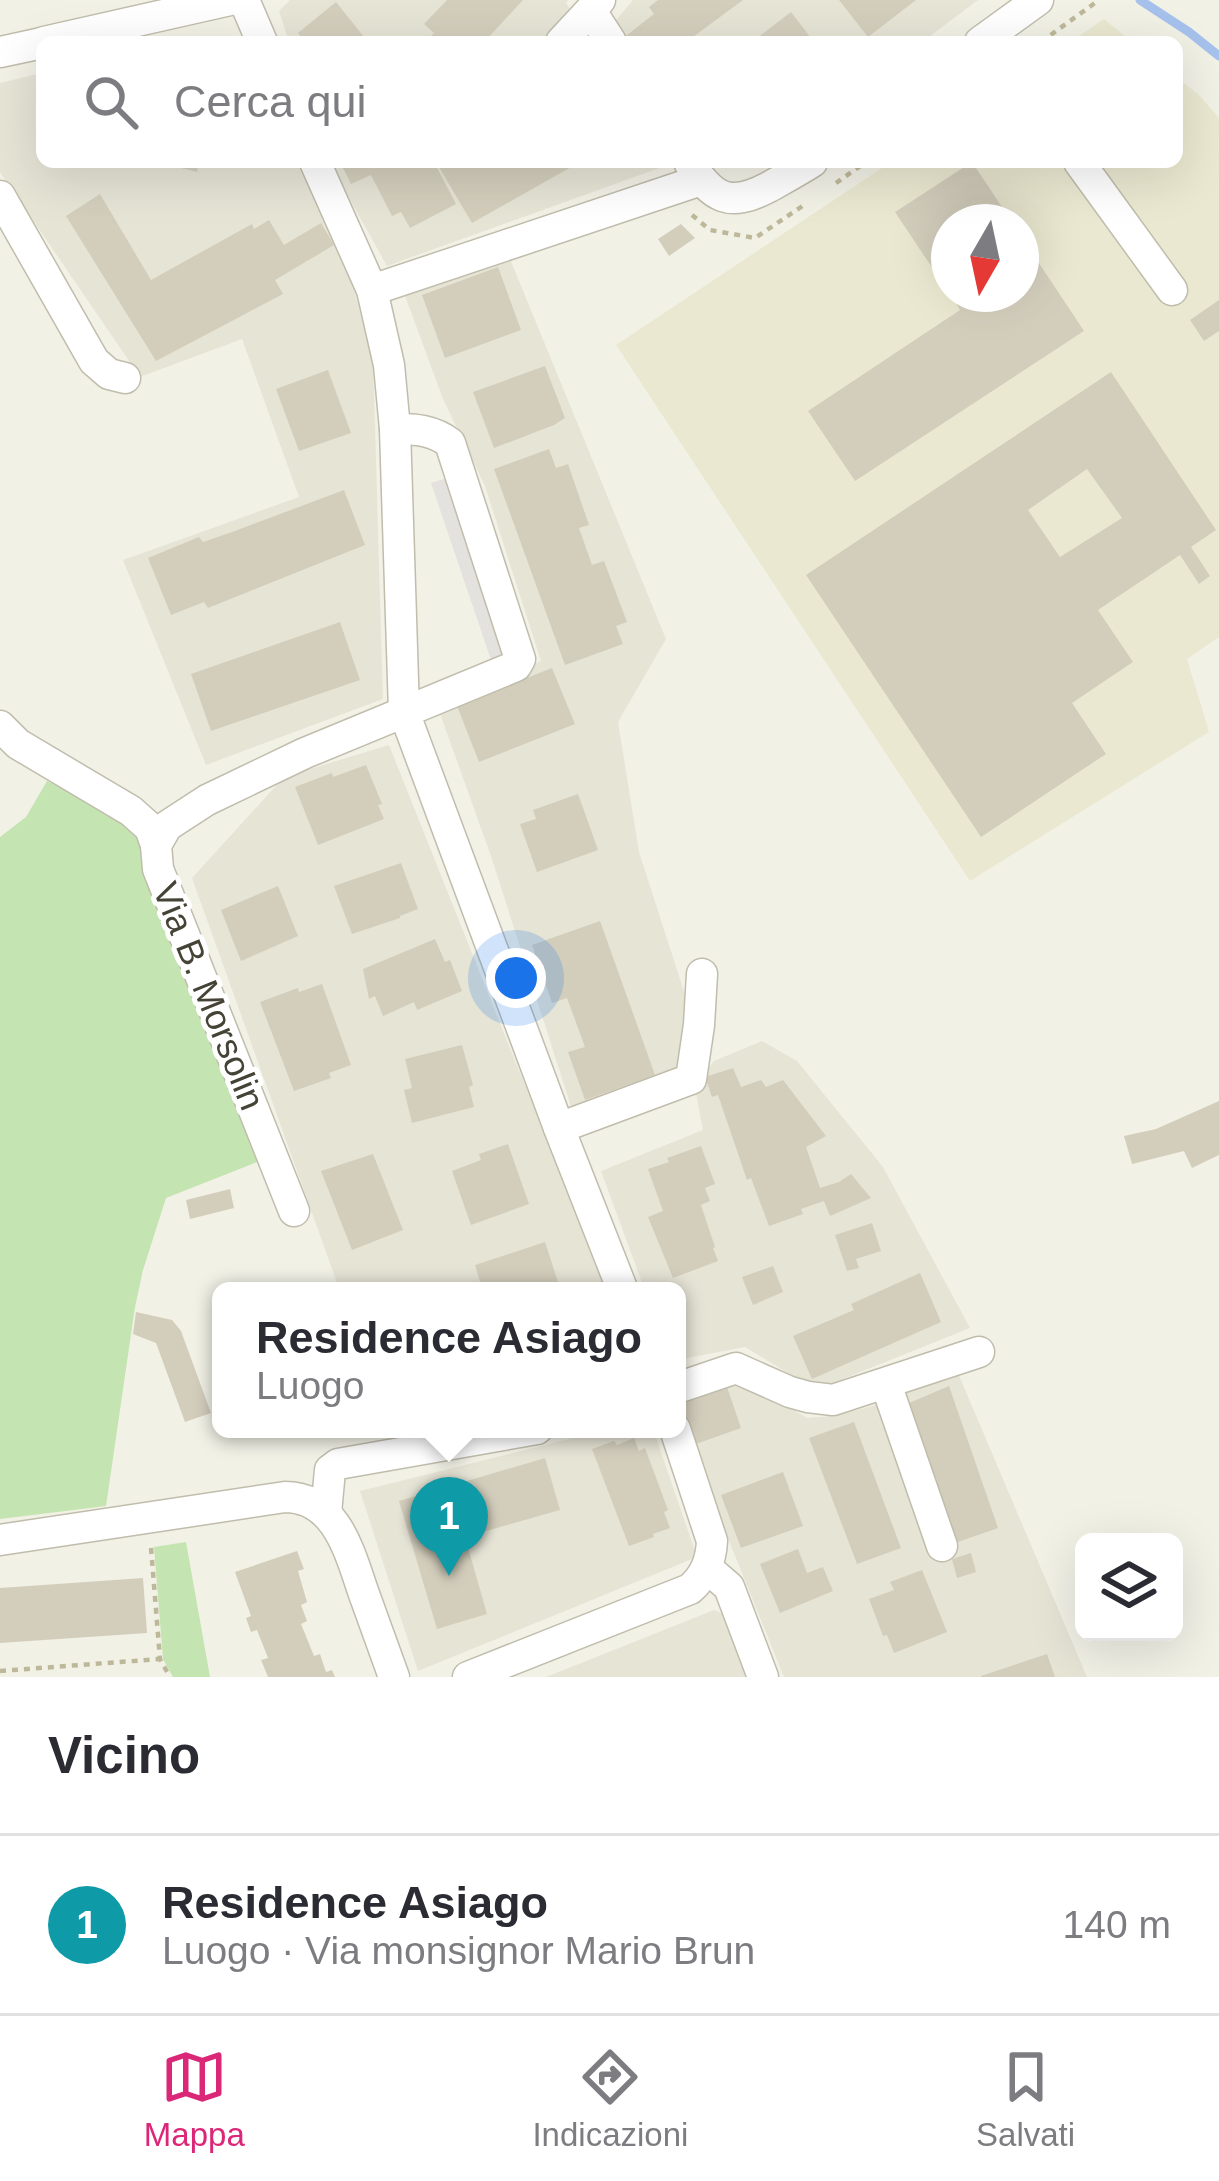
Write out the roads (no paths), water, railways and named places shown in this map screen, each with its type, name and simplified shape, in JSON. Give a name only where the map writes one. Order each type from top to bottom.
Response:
[{"type":"street","points":[[70,36],[230,0]]},
{"type":"street","points":[[244,0],[259,36]]},
{"type":"street","points":[[990,36],[1039,0]]},
{"type":"street","points":[[567,36],[595,5],[608,36]]},
{"type":"street","points":[[0,52],[36,44]]},
{"type":"street","points":[[318,168],[372,290],[389,365],[404,712],[619,1282]]},
{"type":"street","points":[[372,290],[695,171],[722,197],[746,200],[802,168]]},
{"type":"street","points":[[1083,168],[1172,290]]},
{"type":"street","points":[[0,196],[94,361],[109,374],[125,378]]},
{"type":"street","name":"Via B. Morsolin","points":[[294,1211],[158,869],[156,844],[167,826],[207,800],[516,666],[520,659],[450,443],[417,429],[395,429]]},
{"type":"street","points":[[0,726],[18,744],[131,812],[151,828],[156,844]]},
{"type":"street","points":[[559,1128],[691,1079],[702,974]]},
{"type":"street","points":[[686,1385],[736,1367],[808,1397],[833,1400],[979,1352]]},
{"type":"street","points":[[886,1384],[942,1546]]},
{"type":"street","points":[[326,1513],[330,1470],[338,1464],[485,1438]]},
{"type":"street","points":[[468,1677],[690,1589],[712,1555],[712,1540],[678,1438]]},
{"type":"street","points":[[0,1540],[300,1497],[326,1513],[342,1534],[394,1677]]},
{"type":"street","points":[[706,1568],[729,1587],[763,1677]]},
{"type":"waterway","points":[[1140,0],[1219,56]]},
{"type":"place","name":"Residence Asiago","points":[[449,1576]]}]
